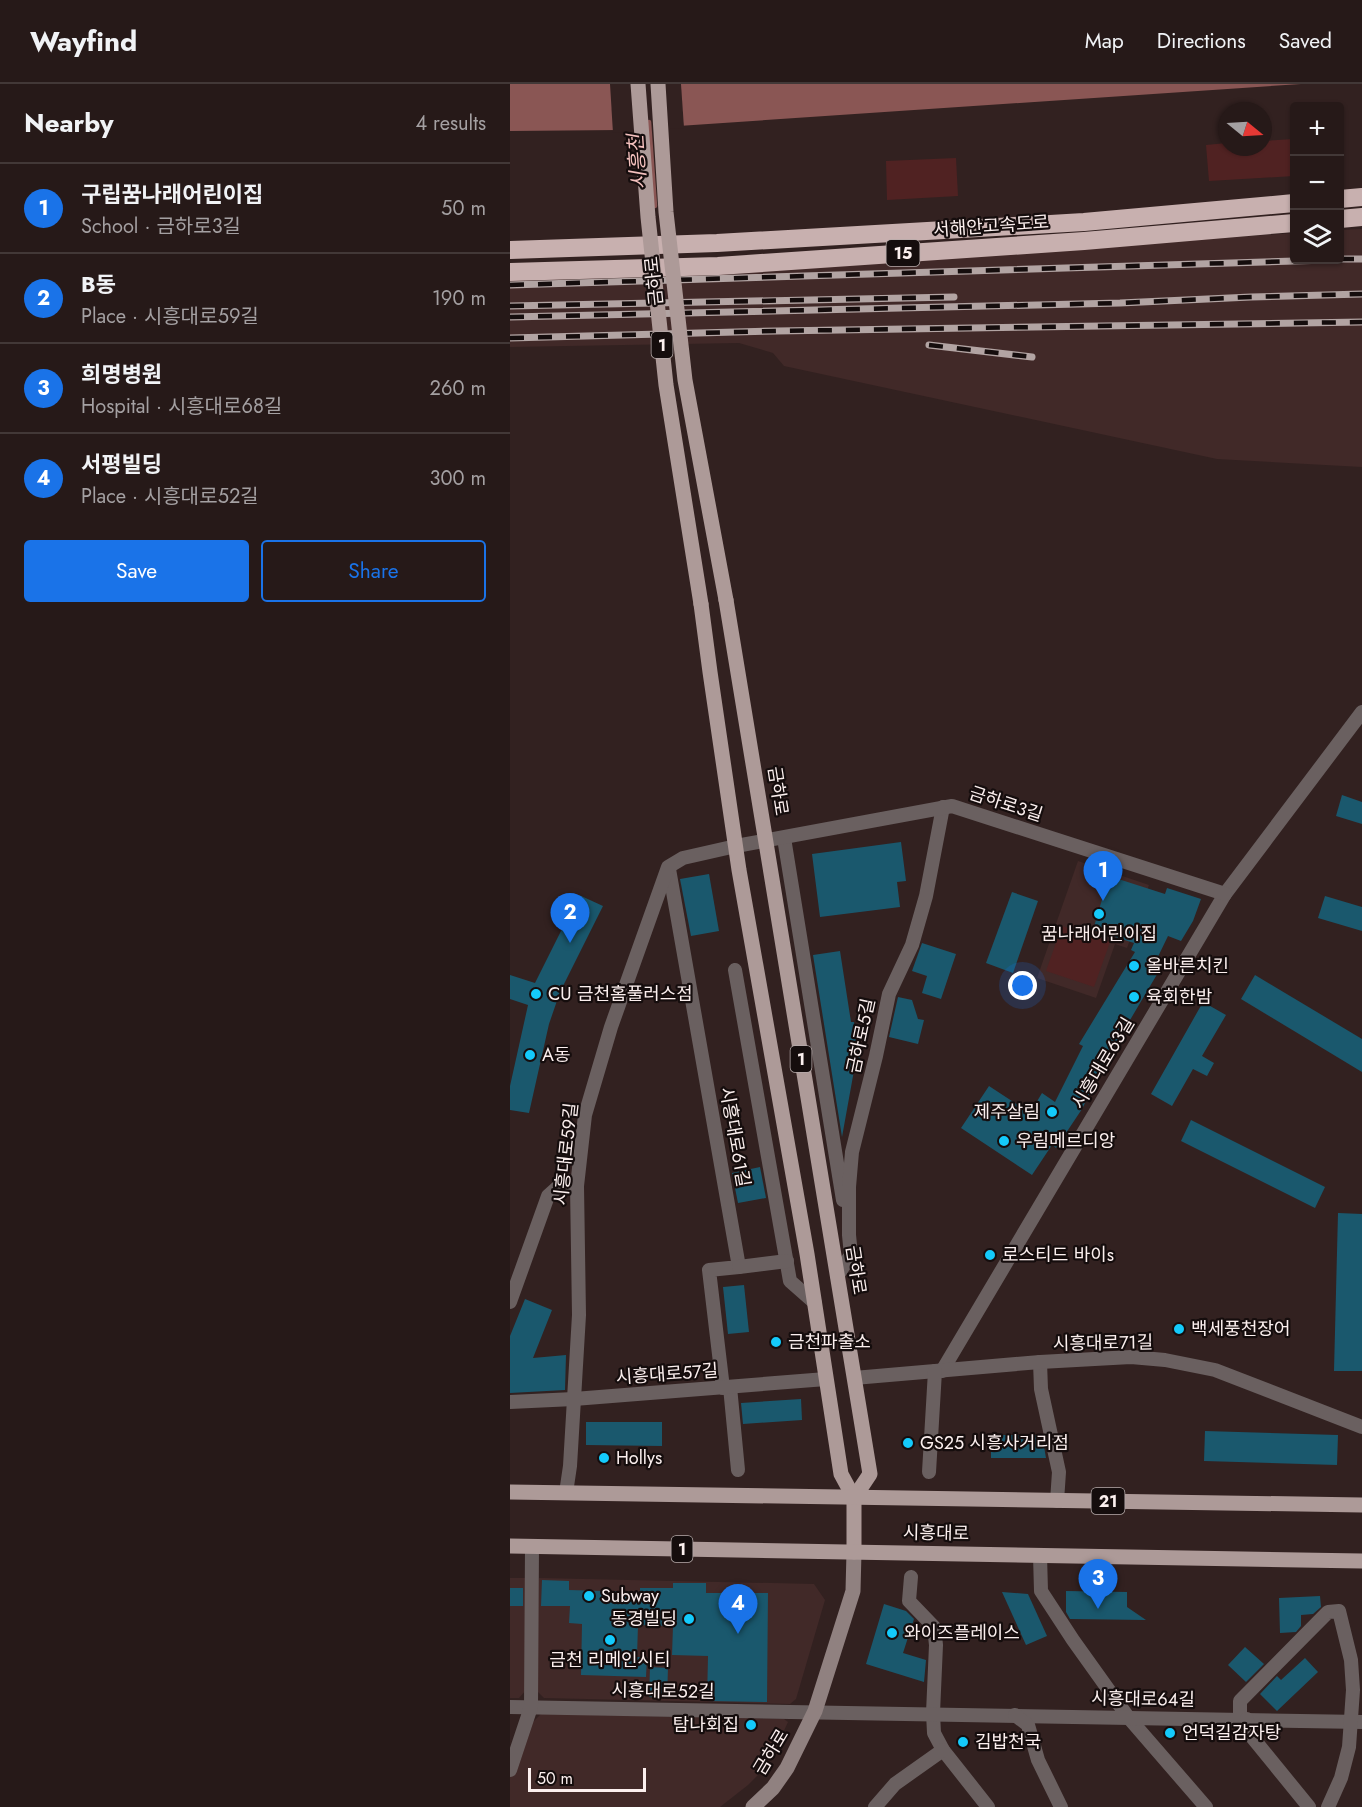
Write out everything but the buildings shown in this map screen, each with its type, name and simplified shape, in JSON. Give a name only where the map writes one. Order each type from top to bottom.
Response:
[{"type":"highway","points":[[1344,199],[1362,197]]},
{"type":"highway","name":"서해안고속도로","points":[[510,250],[717,243],[1084,222],[1290,203]]},
{"type":"highway","points":[[1344,219],[1362,217]]},
{"type":"highway","name":"서해안고속도로","points":[[510,272],[718,266],[1084,241],[1290,223]]},
{"type":"main road","name":"금하로","points":[[638,84],[648,217],[666,385],[736,846],[841,1474],[854,1498],[853,1591],[815,1711],[787,1768],[773,1788],[753,1807]]},
{"type":"main road","name":"금하로","points":[[658,84],[666,213],[685,380],[726,600],[870,1474],[854,1498]]},
{"type":"main road","name":"시흥대로","points":[[510,1492],[1362,1505]]},
{"type":"main road","name":"시흥대로","points":[[510,1546],[1362,1561]]},
{"type":"street","name":"시흥대로63길","points":[[938,1371],[1225,894],[1362,712]]},
{"type":"street","name":"금하로3길","points":[[736,846],[952,806],[1225,894]]},
{"type":"street","name":"금하로5길","points":[[837,1276],[851,1255],[849,1187],[852,1152],[889,994],[912,945],[926,896],[943,807]]},
{"type":"street","points":[[784,838],[849,1235]]},
{"type":"street","points":[[668,867],[683,858],[736,846]]},
{"type":"street","name":"시흥대로59길","points":[[566,1493],[570,1466],[579,1315],[577,1186],[585,1115],[611,1027],[668,867]]},
{"type":"street","name":"시흥대로61길","points":[[668,867],[739,1267]]},
{"type":"street","points":[[735,970],[790,1281],[814,1303]]},
{"type":"street","points":[[511,1298],[548,1196],[558,1187],[577,1186]]},
{"type":"street","points":[[738,1470],[709,1270],[787,1261]]},
{"type":"street","name":"시흥대로71길","points":[[938,1371],[1131,1357],[1165,1360],[1215,1370],[1362,1427]]},
{"type":"street","points":[[1040,1362],[1041,1389],[1059,1472],[1057,1500]]},
{"type":"street","points":[[854,1378],[938,1371],[929,1472]]},
{"type":"street","name":"시흥대로57길","points":[[510,1402],[826,1379]]},
{"type":"street","points":[[510,1770],[531,1707],[532,1547]]},
{"type":"street","points":[[1040,1555],[1041,1591],[1073,1641],[1128,1717],[1206,1807]]},
{"type":"street","points":[[910,1577],[909,1601],[934,1627],[936,1645],[934,1733],[943,1750],[988,1807]]},
{"type":"street","points":[[1310,1807],[1248,1732],[1240,1701],[1328,1612],[1339,1611],[1351,1660],[1357,1721],[1341,1778],[1328,1807]]},
{"type":"street","name":"시흥대로52길","points":[[510,1707],[815,1711]]},
{"type":"street","points":[[815,1711],[933,1713]]},
{"type":"street","name":"시흥대로64길","points":[[933,1713],[1357,1721]]},
{"type":"street","points":[[1015,1715],[1028,1725],[1038,1760],[1061,1807]]},
{"type":"street","points":[[874,1807],[895,1784],[943,1750]]},
{"type":"shaded area","points":[[510,84],[1301,84],[619,130],[510,131]]},
{"type":"shaded area","points":[[1290,139],[1290,176],[1209,181],[1206,145],[1218,144],[1218,156],[1272,156],[1272,140]]},
{"type":"shaded area","points":[[956,158],[958,196],[887,200],[886,161]]},
{"type":"shaded area","points":[[1362,229],[1362,467],[1217,459],[784,366],[773,353],[739,343],[510,347],[510,265],[1139,244],[1290,233],[1290,264],[1344,264],[1344,230]]},
{"type":"shaded area","name":"꿈나래어린이집","points":[[1078,861],[1149,885],[1127,948],[1115,944],[1096,998],[1037,978]]},
{"type":"shaded area","points":[[1062,926],[1110,942],[1094,987],[1046,971]]},
{"type":"shaded area","points":[[510,1578],[528,1578],[526,1690],[519,1698],[510,1698]]},
{"type":"shaded area","points":[[539,1578],[814,1584],[825,1600],[796,1699],[790,1704],[544,1698],[536,1690]]},
{"type":"shaded area","points":[[541,1714],[784,1719],[788,1722],[773,1754],[761,1772],[720,1807],[510,1807],[510,1765],[533,1722]]},
{"type":"pier","points":[[610,84],[681,84],[684,128],[613,133]]},
{"type":"waterway","name":"시흥천","points":[[649,122],[655,206]]},
{"type":"railway","points":[[1344,259],[1362,259]]},
{"type":"railway","points":[[510,285],[1290,261]]},
{"type":"railway","points":[[510,317],[1120,303],[1362,294]]},
{"type":"railway","points":[[510,306],[954,297]]},
{"type":"railway","points":[[510,338],[776,331],[1362,322]]},
{"type":"railway","points":[[929,345],[1032,357]]},
{"type":"place","name":"구립꿈나래어린이집","points":[[1103,901]]},
{"type":"place","name":"꿈나래어린이집","points":[[1099,914]]},
{"type":"place","name":"B동","points":[[570,943]]},
{"type":"place","name":"올바른치킨","points":[[1134,966]]},
{"type":"place","name":"CU 금천홈풀러스점","points":[[536,994]]},
{"type":"place","name":"육회한밤","points":[[1134,997]]},
{"type":"place","name":"A동","points":[[530,1055]]},
{"type":"place","name":"제주살림","points":[[1052,1112]]},
{"type":"place","name":"우림메르디앙","points":[[1004,1141]]},
{"type":"place","name":"로스티드 바이s","points":[[990,1255]]},
{"type":"place","name":"백세풍천장어","points":[[1179,1329]]},
{"type":"place","name":"금천파출소","points":[[776,1342]]},
{"type":"place","name":"GS25 시흥사거리점","points":[[908,1443]]},
{"type":"place","name":"Hollys","points":[[604,1458]]},
{"type":"place","name":"Subway","points":[[589,1596]]},
{"type":"place","name":"희명병원","points":[[1098,1609]]},
{"type":"place","name":"동경빌딩","points":[[689,1619]]},
{"type":"place","name":"와이즈플레이스","points":[[892,1633]]},
{"type":"place","name":"서평빌딩","points":[[738,1634]]},
{"type":"place","name":"금천 리메인시티","points":[[610,1640]]},
{"type":"place","name":"탐나회집","points":[[751,1725]]},
{"type":"place","name":"언덕길감자탕","points":[[1170,1733]]},
{"type":"place","name":"김밥천국","points":[[963,1742]]}]
